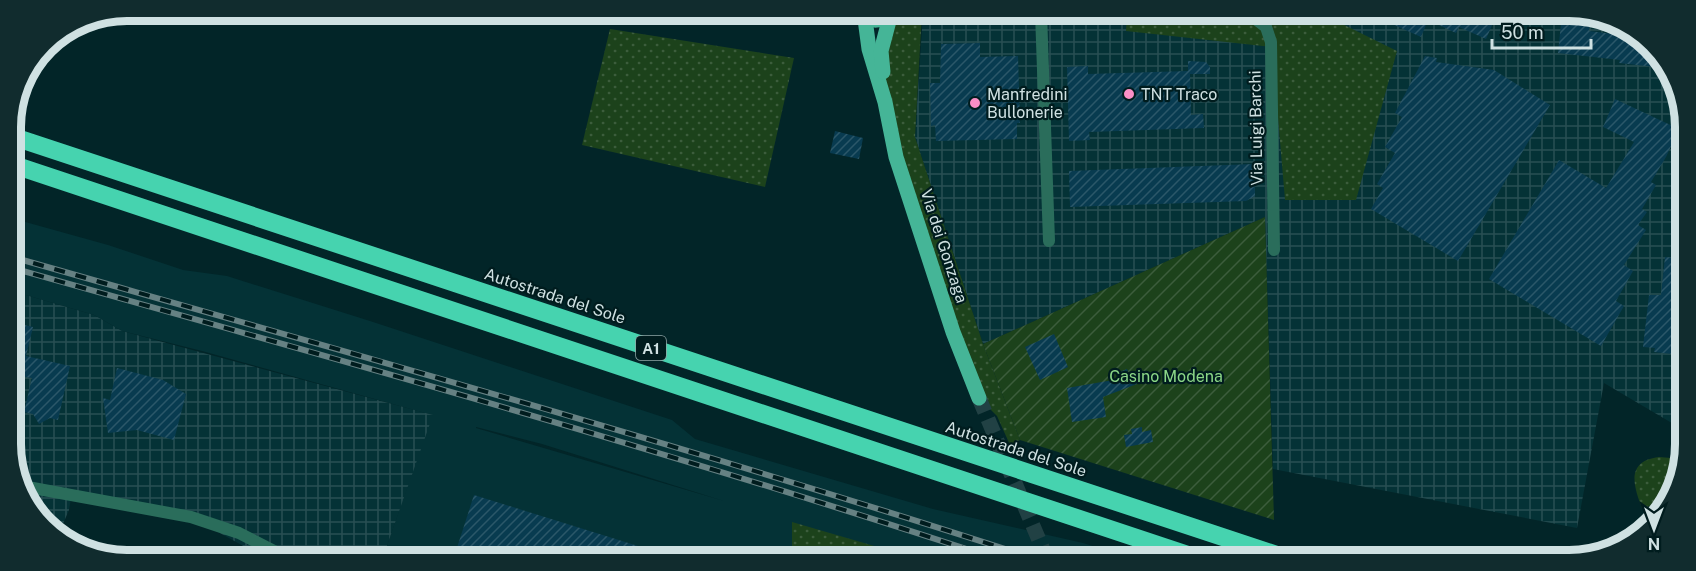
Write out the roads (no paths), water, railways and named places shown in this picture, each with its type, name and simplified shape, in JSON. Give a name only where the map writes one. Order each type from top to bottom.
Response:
[{"type":"highway","name":"Autostrada del Sole","points":[[21,139],[1262,550]]},
{"type":"highway","name":"A1","points":[[21,167],[1173,550]]},
{"type":"main road","name":"Via dei Gonzaga","points":[[861,21],[885,102],[896,157],[952,332],[979,398]]},
{"type":"main road","name":"Via dei Gonzaga","points":[[885,102],[881,51],[891,21]]},
{"type":"street","points":[[1041,21],[1049,241]]},
{"type":"street","name":"Via Luigi Barchi","points":[[1258,21],[1266,27],[1271,42],[1274,250]]},
{"type":"street","points":[[31,488],[191,517],[239,533],[272,550]]},
{"type":"tunnel","points":[[979,398],[1043,550]]},
{"type":"railway","points":[[21,260],[653,441],[1008,550]]},
{"type":"railway","points":[[21,271],[629,444],[969,550]]},
{"type":"place","name":"TNT Traco","points":[[1129,94]]},
{"type":"place","name":"Manfredini Bullonerie","points":[[975,103]]},
{"type":"park label","name":"Casino Modena","points":[[1166,376]]}]
